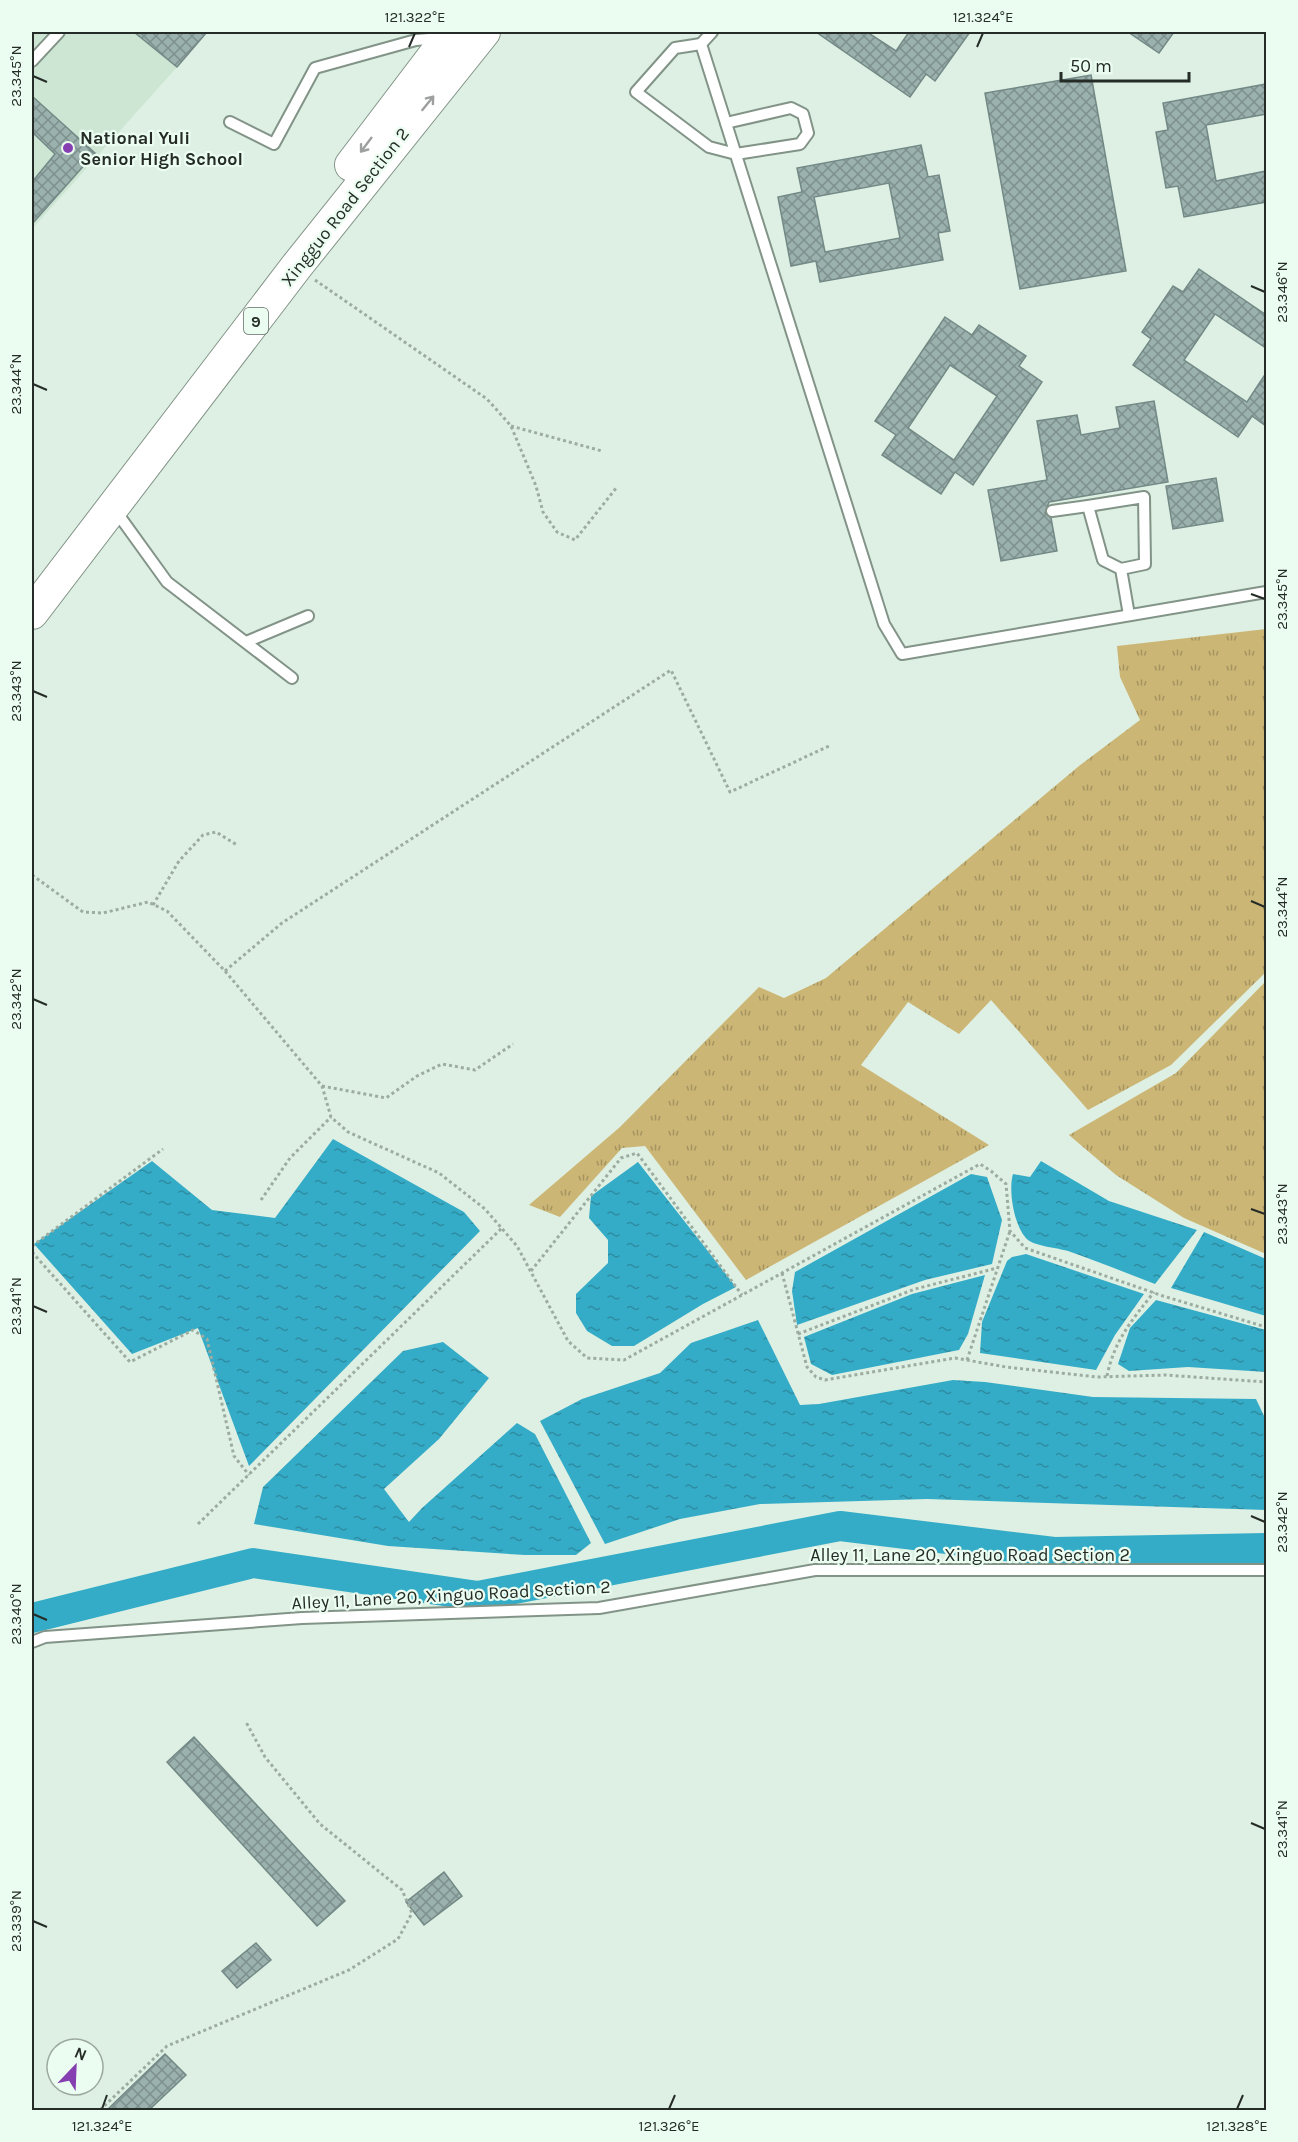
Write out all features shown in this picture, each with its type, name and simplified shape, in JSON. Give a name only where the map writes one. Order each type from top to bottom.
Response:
[{"type":"main road","name":"Xingguo Road Section 2","points":[[32,613],[296,267],[484,32]]},
{"type":"main road","name":"Xingguo Road Section 2","points":[[32,588],[450,34]]},
{"type":"lane","points":[[32,62],[59,32]]},
{"type":"lane","points":[[712,32],[701,44],[675,48],[636,92],[709,147],[736,154],[800,144],[808,133],[803,114],[791,108],[726,123]]},
{"type":"lane","points":[[230,122],[274,144],[315,68],[413,36],[450,34]]},
{"type":"lane","points":[[701,44],[884,624],[902,654],[1266,592]]},
{"type":"lane","points":[[1052,511],[1144,497],[1145,564],[1121,568],[1103,560],[1088,506]]},
{"type":"lane","points":[[113,507],[167,582],[292,678]]},
{"type":"lane","points":[[1121,568],[1129,615]]},
{"type":"lane","points":[[246,642],[308,616]]},
{"type":"lane","name":"Alley 11, Lane 20, Xinguo Road Section 2","points":[[32,1642],[45,1637],[302,1618],[599,1608],[815,1570],[1266,1570]]},
{"type":"path","points":[[296,267],[487,399],[511,426],[536,486],[543,512],[557,532],[575,540],[616,487]]},
{"type":"path","points":[[511,426],[602,451]]},
{"type":"path","points":[[225,971],[282,923],[671,670],[730,792],[829,746]]},
{"type":"path","points":[[153,905],[179,861],[203,835],[216,832],[237,844]]},
{"type":"path","points":[[32,875],[83,912],[103,913],[148,902],[167,911],[225,971],[322,1086],[331,1117],[348,1132],[439,1173],[485,1209],[517,1246],[568,1341],[587,1358],[624,1360],[980,1164],[1006,1184],[1010,1231],[967,1360]]},
{"type":"path","points":[[322,1086],[386,1098],[417,1076],[441,1064],[475,1070],[513,1044]]},
{"type":"path","points":[[261,1200],[290,1158],[331,1117]]},
{"type":"path","points":[[32,1246],[164,1149]]},
{"type":"path","points":[[531,1271],[621,1158],[637,1153],[742,1295]]},
{"type":"path","points":[[198,1524],[502,1228]]},
{"type":"path","points":[[1010,1231],[1025,1248],[1266,1328]]},
{"type":"path","points":[[32,1252],[130,1362],[193,1330],[207,1339],[234,1456],[249,1474]]},
{"type":"path","points":[[798,1334],[915,1289],[998,1268]]},
{"type":"path","points":[[782,1273],[807,1367],[816,1377],[825,1380],[955,1358],[1006,1367],[1107,1377],[1165,1375],[1266,1382]]},
{"type":"path","points":[[1107,1377],[1112,1355],[1127,1326],[1154,1292]]},
{"type":"path","points":[[100,2110],[167,2046],[349,1970],[398,1939],[412,1913],[402,1890],[320,1824],[265,1757],[246,1722]]},
{"type":"shaded area","name":"National Yuli Senior High School","points":[[32,32],[207,32],[32,229]]},
{"type":"green space","points":[[1266,629],[1266,972],[1171,1065],[1088,1110],[991,1000],[959,1034],[908,1002],[861,1065],[989,1145],[746,1280],[645,1146],[622,1148],[560,1217],[529,1205],[620,1127],[759,987],[784,998],[826,978],[1079,766],[1140,720],[1120,677],[1117,646]]},
{"type":"green space","points":[[1266,981],[1266,1254],[1184,1218],[1116,1175],[1069,1135],[1176,1073]]},
{"type":"water","points":[[333,1139],[464,1212],[480,1231],[249,1466],[198,1328],[132,1354],[34,1244],[152,1161],[212,1210],[275,1218]]},
{"type":"water","points":[[1041,1161],[1109,1201],[1197,1230],[1155,1284],[1068,1251],[1031,1242],[1019,1227],[1013,1208],[1011,1189],[1013,1174],[1030,1177]]},
{"type":"water","points":[[638,1162],[736,1287],[703,1304],[634,1346],[612,1346],[587,1331],[576,1313],[576,1294],[608,1263],[608,1240],[589,1218],[591,1196]]},
{"type":"water","points":[[971,1174],[987,1177],[1002,1220],[992,1264],[925,1280],[797,1325],[792,1291],[795,1272]]},
{"type":"water","points":[[1204,1232],[1266,1259],[1266,1316],[1171,1288]]},
{"type":"water","points":[[1026,1254],[1144,1294],[1115,1335],[1096,1370],[980,1353],[982,1322],[1007,1261],[1012,1257]]},
{"type":"water","points":[[985,1275],[968,1334],[959,1350],[832,1375],[811,1364],[804,1337],[912,1294]]},
{"type":"water","points":[[1156,1300],[1266,1330],[1266,1372],[1188,1367],[1129,1371],[1118,1364],[1130,1328]]},
{"type":"water","points":[[758,1320],[800,1405],[819,1404],[953,1380],[985,1382],[1093,1397],[1256,1399],[1266,1420],[1266,1510],[927,1499],[760,1504],[680,1519],[605,1544],[540,1421],[582,1399],[660,1373],[691,1343]]},
{"type":"water","points":[[443,1342],[489,1378],[439,1439],[384,1489],[409,1522],[517,1423],[535,1434],[591,1543],[576,1555],[525,1555],[388,1546],[254,1524],[263,1487],[403,1351]]},
{"type":"building","points":[[134,32],[207,32],[177,67]]},
{"type":"building","points":[[816,32],[867,32],[896,51],[909,32],[970,32],[935,81],[926,74],[910,97]]},
{"type":"building","points":[[1128,32],[1174,32],[1159,53]]},
{"type":"building","points":[[1091,75],[1126,271],[1020,289],[985,93]]},
{"type":"building","points":[[1266,84],[1266,114],[1206,125],[1216,181],[1266,171],[1266,202],[1184,217],[1178,186],[1166,188],[1156,132],[1168,130],[1163,103]]},
{"type":"building","points":[[32,96],[95,153],[32,224],[32,182],[55,154],[32,132]]},
{"type":"building","points":[[921,145],[928,177],[939,175],[950,231],[938,233],[943,260],[820,282],[816,261],[791,266],[778,197],[802,192],[797,168]],"holes":[[[889,183],[900,238],[825,252],[814,197]]]},
{"type":"building","points":[[1199,269],[1266,315],[1266,348],[1215,314],[1184,360],[1247,402],[1266,373],[1266,426],[1252,416],[1238,437],[1133,365],[1151,339],[1142,332],[1173,286],[1183,292]]},
{"type":"building","points":[[945,317],[972,335],[979,325],[1026,356],[1019,366],[1042,382],[973,485],[955,472],[941,494],[882,455],[896,435],[875,421]],"holes":[[[950,365],[997,396],[954,460],[908,428]]]},
{"type":"building","points":[[1154,401],[1168,482],[1049,502],[1045,513],[1051,518],[1057,551],[1001,561],[988,490],[1047,480],[1037,421],[1077,415],[1081,435],[1120,428],[1116,407]]},
{"type":"building","points":[[1216,478],[1223,521],[1173,529],[1166,486]]},
{"type":"building","points":[[194,1737],[345,1901],[317,1926],[167,1762]]},
{"type":"building","points":[[444,1872],[462,1896],[424,1925],[406,1902]]},
{"type":"building","points":[[256,1943],[271,1960],[237,1988],[222,1971]]},
{"type":"building","points":[[165,2054],[186,2075],[149,2110],[107,2110]]},
{"type":"waterway","points":[[32,1618],[253,1563],[478,1596],[840,1526],[1054,1552],[1266,1548]]},
{"type":"place","name":"National Yuli Senior High School","points":[[68,148]]}]
